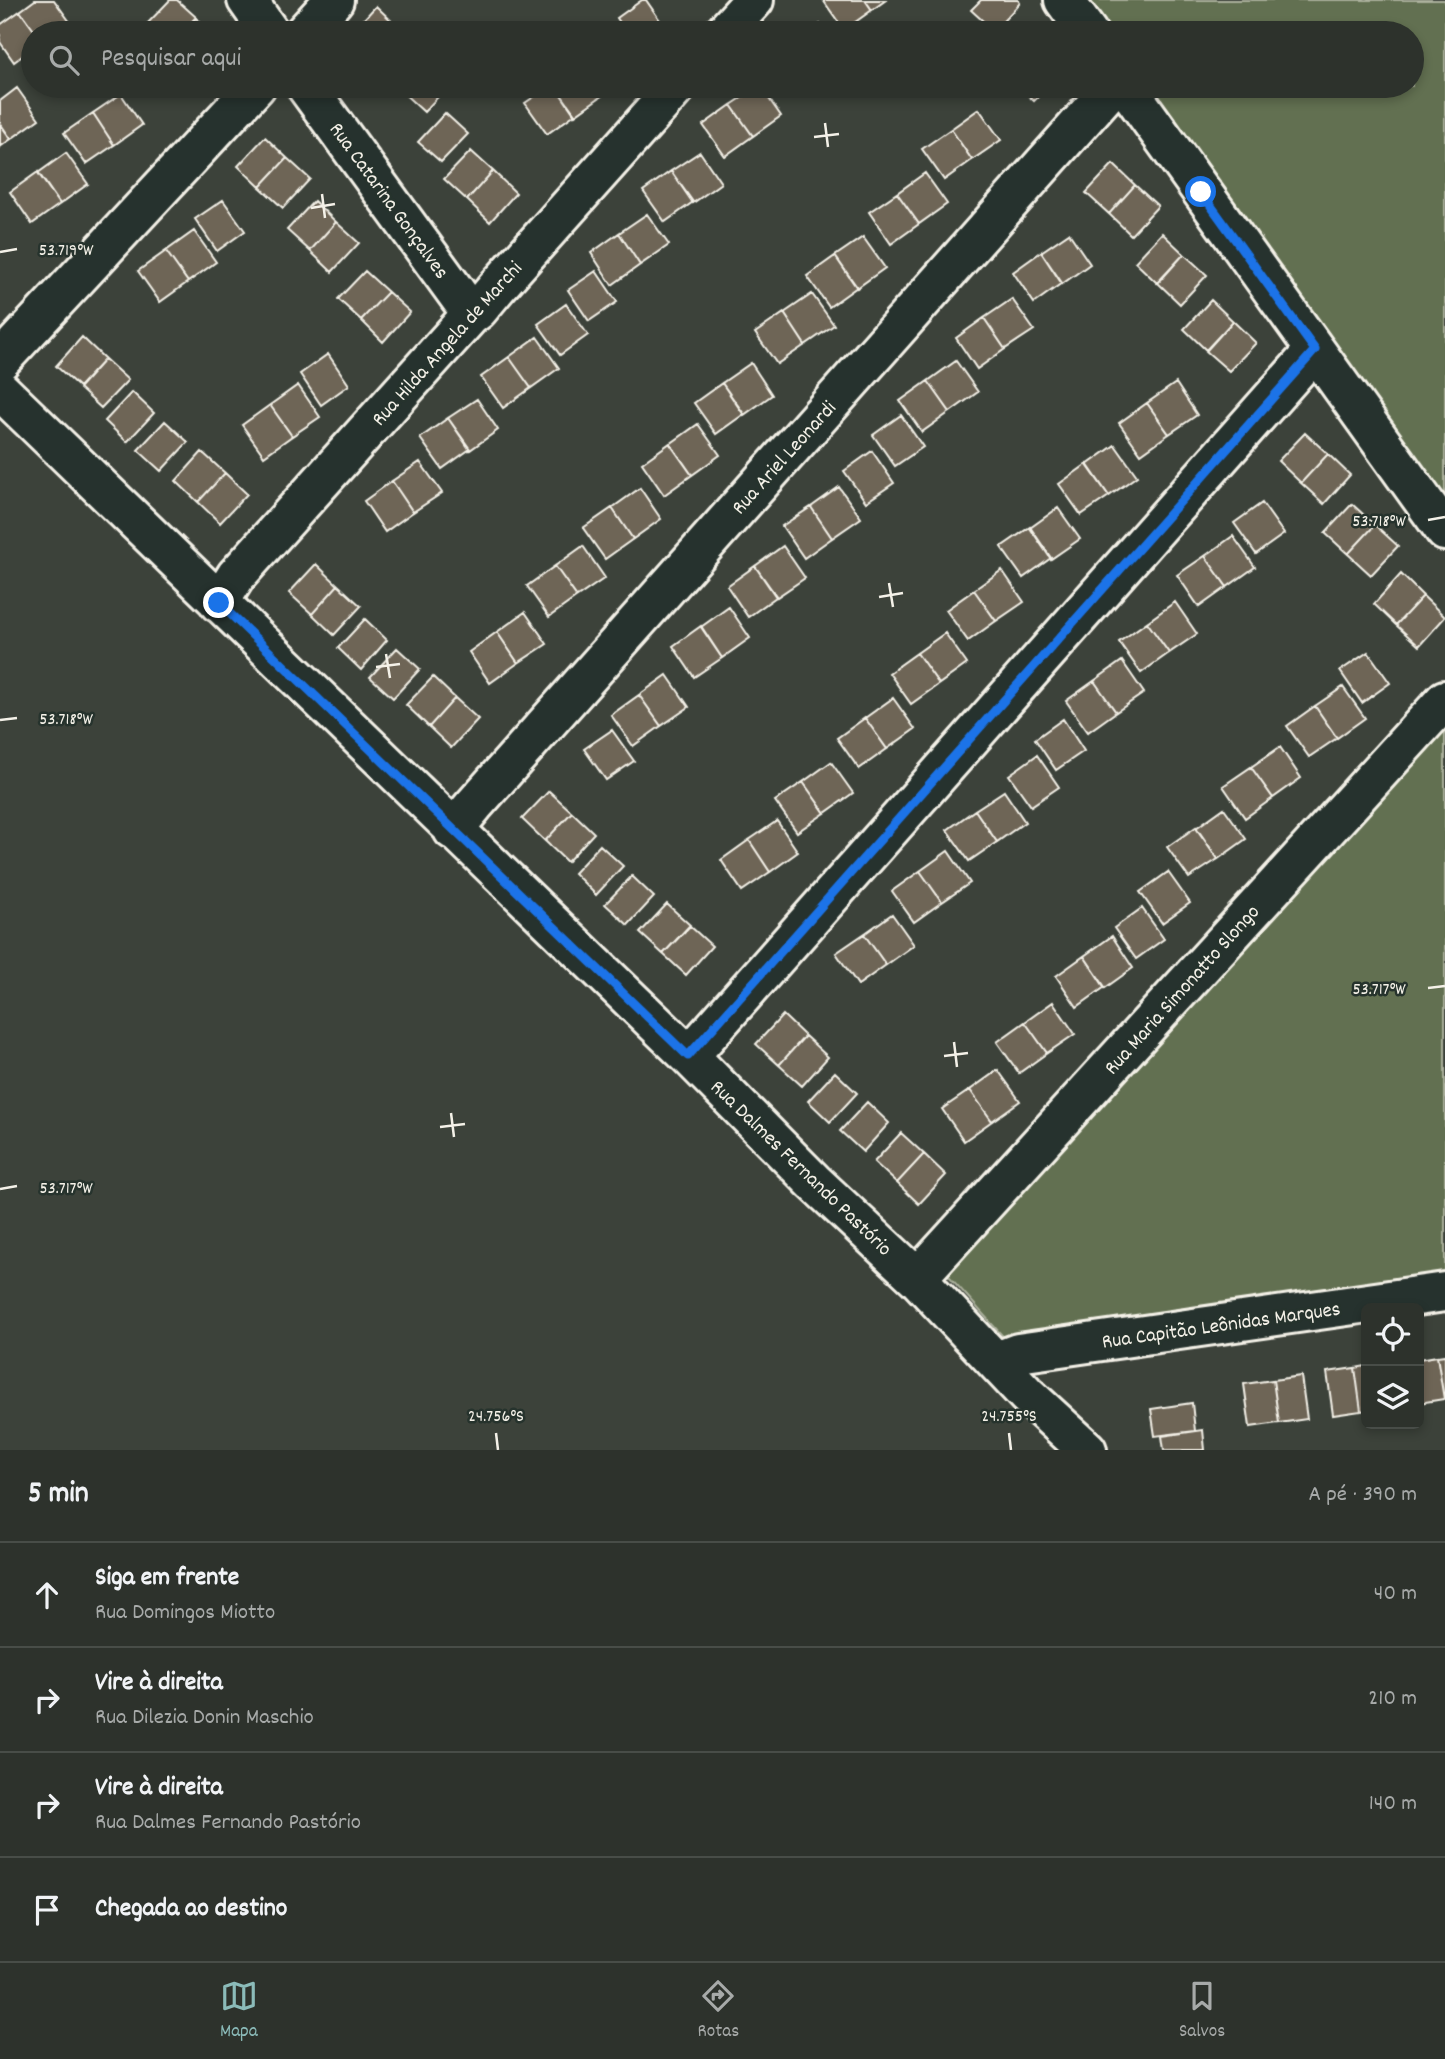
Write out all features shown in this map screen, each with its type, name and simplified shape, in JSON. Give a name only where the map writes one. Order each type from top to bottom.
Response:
[{"type":"street","points":[[247,0],[262,21]]},
{"type":"street","points":[[315,21],[334,0]]},
{"type":"street","points":[[735,21],[754,0]]},
{"type":"street","points":[[1064,0],[1079,21]]},
{"type":"street","points":[[0,360],[245,98]]},
{"type":"street","name":"Rua Catarina Gonçalves","points":[[315,98],[463,302],[478,310]]},
{"type":"street","name":"Rua Hilda Angela de Marchi","points":[[219,603],[236,576],[666,98]]},
{"type":"street","name":"Rua Ariel Leonardi","points":[[453,830],[1102,98]]},
{"type":"street","points":[[1135,98],[1445,531]]},
{"type":"street","points":[[688,1056],[1315,350]]},
{"type":"street","name":"Rua Dalmes Fernando Pastório","points":[[0,390],[688,1056],[814,1182],[917,1278],[1027,1395],[1087,1450]]},
{"type":"street","name":"Rua Maria Simonatto Slongo","points":[[917,1278],[1445,700]]},
{"type":"street","name":"Rua Capitão Leônidas Marques","points":[[997,1361],[1018,1353],[1445,1292]]},
{"type":"green space","points":[[1065,0],[1445,0],[1445,526],[1136,98],[1424,98],[1424,21],[1080,21]]},
{"type":"green space","points":[[1445,714],[1445,1280],[1008,1342],[940,1266]]},
{"type":"building","points":[[35,0],[54,0],[69,21],[27,21],[20,11]]},
{"type":"building","points":[[170,0],[177,0],[196,17],[192,21],[150,21]]},
{"type":"building","points":[[642,0],[646,0],[660,21],[619,21],[617,18]]},
{"type":"building","points":[[823,0],[865,0],[872,10],[857,21],[838,21]]},
{"type":"building","points":[[865,0],[886,0],[872,10]]},
{"type":"building","points":[[981,0],[1018,0],[1020,3],[1003,21],[983,21],[971,10]]},
{"type":"building","points":[[376,6],[392,21],[362,21]]},
{"type":"building","points":[[20,11],[27,21],[21,21],[21,57],[14,62],[0,42],[0,25]]},
{"type":"building","points":[[17,88],[21,98],[24,98],[39,119],[11,139],[0,124],[0,101]]},
{"type":"building","points":[[115,98],[124,98],[142,125],[114,145],[93,113]]},
{"type":"building","points":[[409,98],[437,98],[424,112]]},
{"type":"building","points":[[532,98],[564,98],[575,114],[547,134],[525,103]]},
{"type":"building","points":[[563,98],[599,98],[575,115]]},
{"type":"building","points":[[742,98],[768,98],[781,116],[753,136],[731,105]]},
{"type":"building","points":[[731,105],[753,136],[725,156],[703,125]]},
{"type":"building","points":[[979,109],[1001,140],[972,160],[951,129]]},
{"type":"building","points":[[93,113],[114,145],[86,164],[64,133]]},
{"type":"building","points":[[445,113],[468,134],[441,162],[418,142]]},
{"type":"building","points":[[0,123],[11,139],[0,147]]},
{"type":"building","points":[[951,129],[972,160],[944,180],[922,149]]},
{"type":"building","points":[[265,137],[287,158],[260,187],[238,166]]},
{"type":"building","points":[[471,151],[493,171],[467,200],[444,179]]},
{"type":"building","points":[[700,152],[721,183],[693,203],[671,171]]},
{"type":"building","points":[[66,153],[88,184],[60,204],[38,173]]},
{"type":"building","points":[[287,158],[310,179],[283,208],[260,187]]},
{"type":"building","points":[[1113,164],[1135,185],[1109,214],[1086,193]]},
{"type":"building","points":[[493,171],[516,193],[490,222],[467,200]]},
{"type":"building","points":[[671,171],[693,202],[665,222],[643,191]]},
{"type":"building","points":[[38,172],[60,204],[32,224],[10,192]]},
{"type":"building","points":[[925,173],[947,204],[919,224],[897,193]]},
{"type":"building","points":[[1135,185],[1158,206],[1131,235],[1109,214]]},
{"type":"building","points":[[897,193],[919,224],[891,244],[869,212]]},
{"type":"building","points":[[223,200],[245,231],[217,251],[195,219]]},
{"type":"building","points":[[314,201],[336,222],[310,251],[287,230]]},
{"type":"building","points":[[647,214],[669,245],[640,265],[619,233]]},
{"type":"building","points":[[336,222],[359,243],[332,272],[310,251]]},
{"type":"building","points":[[194,231],[216,262],[188,282],[166,251]]},
{"type":"building","points":[[619,233],[640,265],[612,285],[591,253]]},
{"type":"building","points":[[1069,233],[1090,264],[1062,284],[1041,252]]},
{"type":"building","points":[[1162,233],[1184,254],[1157,283],[1135,262]]},
{"type":"building","points":[[863,237],[885,268],[857,288],[835,256]]},
{"type":"building","points":[[166,251],[188,282],[160,302],[138,271]]},
{"type":"building","points":[[1041,252],[1062,283],[1034,303],[1013,272]]},
{"type":"building","points":[[1184,254],[1207,275],[1180,304],[1158,283]]},
{"type":"building","points":[[835,256],[857,287],[829,307],[807,276]]},
{"type":"building","points":[[365,271],[388,292],[361,320],[338,299]]},
{"type":"building","points":[[596,271],[617,302],[589,321],[568,290]]},
{"type":"building","points":[[388,292],[410,312],[383,342],[361,320]]},
{"type":"building","points":[[812,294],[834,325],[805,345],[784,313]]},
{"type":"building","points":[[1012,299],[1034,330],[1005,349],[984,318]]},
{"type":"building","points":[[1211,300],[1233,321],[1206,350],[1184,329]]},
{"type":"building","points":[[566,304],[588,335],[560,355],[538,324]]},
{"type":"building","points":[[784,313],[805,345],[777,364],[755,333]]},
{"type":"building","points":[[984,318],[1005,349],[977,369],[956,338]]},
{"type":"building","points":[[1233,321],[1256,343],[1229,371],[1206,351]]},
{"type":"building","points":[[82,337],[105,359],[79,387],[56,366]]},
{"type":"building","points":[[537,337],[559,368],[531,388],[509,357]]},
{"type":"building","points":[[328,354],[349,385],[321,405],[300,374]]},
{"type":"building","points":[[509,357],[531,388],[503,408],[481,377]]},
{"type":"building","points":[[105,359],[128,380],[101,408],[79,388]]},
{"type":"building","points":[[956,361],[978,392],[950,412],[928,381]]},
{"type":"building","points":[[751,363],[772,395],[744,415],[722,383]]},
{"type":"building","points":[[928,381],[950,412],[922,432],[900,401]]},
{"type":"building","points":[[722,383],[744,414],[716,434],[694,403]]},
{"type":"building","points":[[1176,383],[1197,415],[1169,434],[1147,403]]},
{"type":"building","points":[[298,385],[320,417],[292,436],[270,405]]},
{"type":"building","points":[[132,392],[154,413],[127,442],[105,421]]},
{"type":"building","points":[[477,399],[498,430],[470,450],[448,418]]},
{"type":"building","points":[[1147,403],[1169,434],[1141,454],[1119,423]]},
{"type":"building","points":[[270,405],[292,436],[264,456],[242,425]]},
{"type":"building","points":[[901,415],[923,447],[895,466],[873,435]]},
{"type":"building","points":[[448,418],[470,449],[442,469],[420,438]]},
{"type":"building","points":[[165,421],[188,442],[161,471],[138,450]]},
{"type":"building","points":[[698,424],[720,455],[692,475],[670,444]]},
{"type":"building","points":[[1305,433],[1328,454],[1301,483],[1278,461]]},
{"type":"building","points":[[670,443],[692,475],[664,495],[642,463]]},
{"type":"building","points":[[1115,445],[1137,476],[1109,496],[1087,465]]},
{"type":"building","points":[[872,451],[894,483],[866,502],[844,471]]},
{"type":"building","points":[[202,452],[225,473],[198,502],[176,481]]},
{"type":"building","points":[[1328,454],[1350,475],[1324,504],[1301,483]]},
{"type":"building","points":[[420,462],[442,493],[413,512],[392,481]]},
{"type":"building","points":[[1087,464],[1109,496],[1081,515],[1059,484]]},
{"type":"building","points":[[225,473],[247,494],[220,523],[198,502]]},
{"type":"building","points":[[392,481],[413,512],[385,532],[364,501]]},
{"type":"building","points":[[839,487],[861,518],[832,538],[811,507]]},
{"type":"building","points":[[640,488],[661,519],[633,539],[612,508]]},
{"type":"building","points":[[1262,503],[1284,534],[1256,554],[1234,523]]},
{"type":"building","points":[[1352,504],[1375,525],[1348,554],[1325,533]]},
{"type":"building","points":[[811,507],[832,538],[804,558],[782,526]]},
{"type":"building","points":[[612,508],[633,539],[605,559],[583,528]]},
{"type":"building","points":[[1058,508],[1080,539],[1051,559],[1030,528]]},
{"type":"building","points":[[1375,525],[1398,546],[1371,575],[1348,554]]},
{"type":"building","points":[[1030,527],[1051,558],[1023,578],[1001,547]]},
{"type":"building","points":[[1233,536],[1255,567],[1227,587],[1205,556]]},
{"type":"building","points":[[583,546],[605,578],[577,597],[555,566]]},
{"type":"building","points":[[783,546],[805,578],[777,597],[755,566]]},
{"type":"building","points":[[1205,556],[1227,587],[1199,607],[1177,575]]},
{"type":"building","points":[[316,564],[338,585],[312,614],[289,593]]},
{"type":"building","points":[[555,566],[577,597],[549,617],[527,586]]},
{"type":"building","points":[[755,566],[776,597],[748,617],[727,586]]},
{"type":"building","points":[[1002,570],[1024,602],[996,621],[974,590]]},
{"type":"building","points":[[1401,574],[1423,596],[1396,625],[1374,604]]},
{"type":"building","points":[[338,585],[361,606],[334,635],[312,614]]},
{"type":"building","points":[[974,590],[996,621],[968,641],[946,610]]},
{"type":"building","points":[[1423,596],[1445,617],[1419,646],[1396,625]]},
{"type":"building","points":[[1175,602],[1197,634],[1169,653],[1147,622]]},
{"type":"building","points":[[729,607],[750,638],[722,658],[701,627]]},
{"type":"building","points":[[525,612],[547,644],[518,663],[497,632]]},
{"type":"building","points":[[365,619],[387,640],[361,670],[338,648]]},
{"type":"building","points":[[1147,622],[1169,653],[1141,673],[1119,642]]},
{"type":"building","points":[[701,626],[722,658],[694,677],[673,646]]},
{"type":"building","points":[[497,632],[518,663],[490,683],[469,652]]},
{"type":"building","points":[[945,633],[967,664],[939,684],[917,653]]},
{"type":"building","points":[[397,648],[420,669],[393,698],[370,677]]},
{"type":"building","points":[[1368,652],[1390,683],[1362,703],[1340,671]]},
{"type":"building","points":[[917,653],[939,684],[911,704],[889,673]]},
{"type":"building","points":[[1122,661],[1144,693],[1116,712],[1094,681]]},
{"type":"building","points":[[667,675],[689,707],[661,726],[639,695]]},
{"type":"building","points":[[433,677],[455,698],[429,727],[406,705]]},
{"type":"building","points":[[1094,681],[1116,712],[1088,732],[1066,701]]},
{"type":"building","points":[[1343,687],[1365,718],[1337,738],[1315,706]]},
{"type":"building","points":[[639,695],[661,726],[633,746],[611,715]]},
{"type":"building","points":[[455,698],[478,719],[451,748],[429,727]]},
{"type":"building","points":[[893,698],[915,729],[887,749],[865,718]]},
{"type":"building","points":[[1315,706],[1337,738],[1309,757],[1287,726]]},
{"type":"building","points":[[865,718],[887,749],[859,769],[837,738]]},
{"type":"building","points":[[1063,719],[1084,751],[1056,770],[1035,739]]},
{"type":"building","points":[[612,730],[634,761],[606,780],[584,749]]},
{"type":"building","points":[[1280,747],[1301,778],[1273,798],[1251,767]]},
{"type":"building","points":[[1037,755],[1059,787],[1031,806],[1009,775]]},
{"type":"building","points":[[831,762],[853,793],[825,813],[803,782]]},
{"type":"building","points":[[1251,767],[1273,798],[1245,818],[1223,786]]},
{"type":"building","points":[[803,782],[825,813],[797,832],[775,801]]},
{"type":"building","points":[[549,791],[572,812],[545,841],[522,819]]},
{"type":"building","points":[[1004,791],[1025,822],[997,842],[975,810]]},
{"type":"building","points":[[1224,808],[1246,839],[1218,859],[1196,828]]},
{"type":"building","points":[[975,810],[997,842],[969,861],[947,830]]},
{"type":"building","points":[[572,812],[594,833],[567,862],[545,841]]},
{"type":"building","points":[[777,821],[798,852],[770,872],[749,840]]},
{"type":"building","points":[[1196,827],[1218,859],[1189,878],[1167,847]]},
{"type":"building","points":[[749,840],[770,872],[742,891],[721,860]]},
{"type":"building","points":[[600,845],[623,866],[596,895],[574,873]]},
{"type":"building","points":[[948,851],[970,883],[942,902],[920,871]]},
{"type":"building","points":[[920,871],[942,902],[914,922],[892,891]]},
{"type":"building","points":[[1168,872],[1190,903],[1162,923],[1140,892]]},
{"type":"building","points":[[632,876],[654,897],[628,925],[605,904]]},
{"type":"building","points":[[667,904],[690,925],[663,954],[640,933]]},
{"type":"building","points":[[1142,908],[1164,939],[1136,959],[1114,928]]},
{"type":"building","points":[[892,914],[914,945],[886,965],[864,934]]},
{"type":"building","points":[[690,926],[712,946],[686,975],[663,954]]},
{"type":"building","points":[[864,934],[886,965],[858,985],[836,953]]},
{"type":"building","points":[[1112,936],[1133,968],[1105,988],[1084,956]]},
{"type":"building","points":[[1084,956],[1105,987],[1077,1007],[1056,976]]},
{"type":"building","points":[[1053,1002],[1075,1034],[1047,1053],[1025,1022]]},
{"type":"building","points":[[783,1015],[805,1036],[779,1065],[756,1044]]},
{"type":"building","points":[[1025,1022],[1047,1053],[1019,1073],[997,1042]]},
{"type":"building","points":[[805,1036],[828,1057],[802,1086],[779,1065]]},
{"type":"building","points":[[998,1070],[1020,1101],[992,1121],[970,1090]]},
{"type":"building","points":[[835,1072],[857,1093],[830,1122],[808,1101]]},
{"type":"building","points":[[970,1090],[992,1121],[964,1141],[942,1109]]},
{"type":"building","points":[[867,1102],[889,1123],[863,1152],[840,1131]]},
{"type":"building","points":[[901,1133],[924,1154],[897,1183],[874,1162]]},
{"type":"building","points":[[924,1154],[946,1175],[919,1204],[897,1183]]},
{"type":"building","points":[[1445,1355],[1445,1399],[1444,1399],[1437,1356]]},
{"type":"building","points":[[1437,1356],[1444,1399],[1424,1402],[1424,1358]]},
{"type":"building","points":[[1361,1367],[1361,1411],[1355,1368]]},
{"type":"building","points":[[1355,1368],[1361,1411],[1333,1415],[1327,1372]]},
{"type":"building","points":[[1301,1376],[1307,1419],[1279,1423],[1273,1380]]},
{"type":"building","points":[[1273,1380],[1279,1423],[1250,1427],[1244,1384]]},
{"type":"building","points":[[1192,1403],[1195,1431],[1155,1436],[1151,1409]]},
{"type":"building","points":[[1203,1430],[1205,1450],[1164,1450],[1162,1436]]},
{"type":"route","points":[[219,603],[688,1056],[1315,350],[1201,192]]}]
